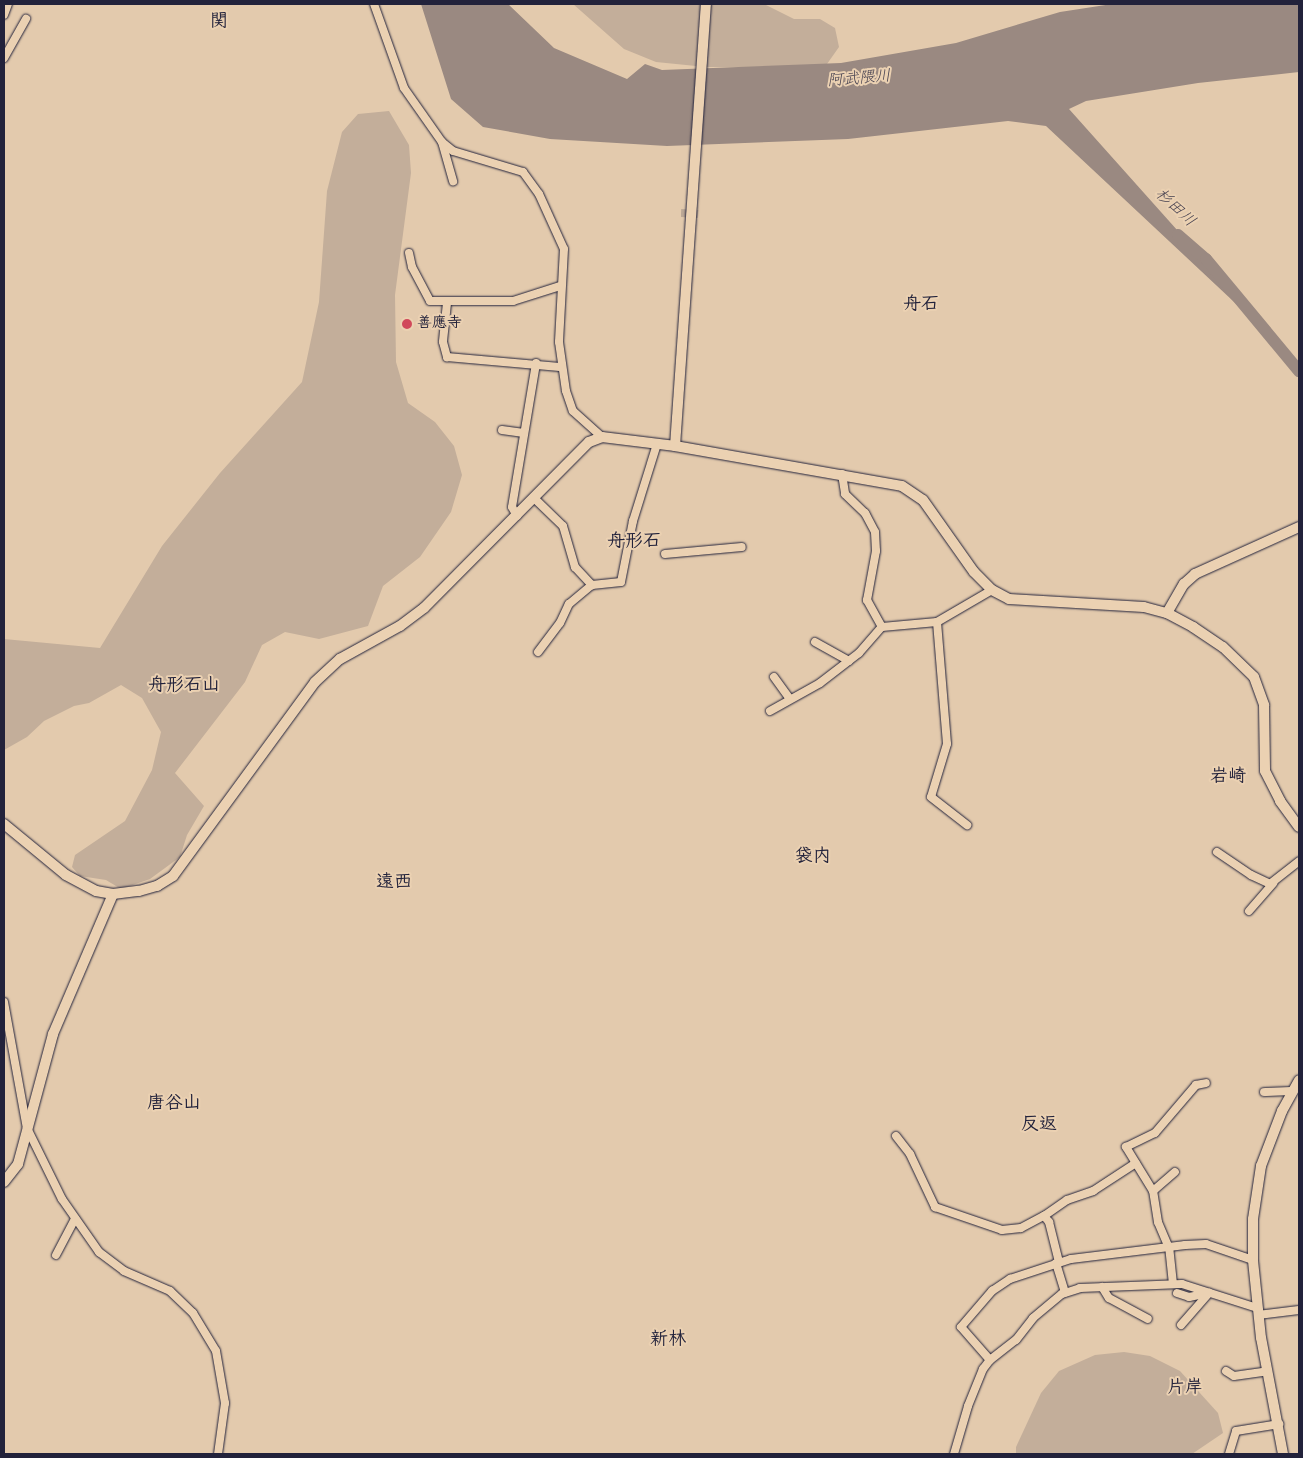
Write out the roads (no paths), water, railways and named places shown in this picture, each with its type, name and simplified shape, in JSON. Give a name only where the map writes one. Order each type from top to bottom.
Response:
[{"type":"street","points":[[4,16],[8,4]]},
{"type":"street","points":[[374,4],[404,88],[442,142],[453,150],[524,172],[563,243],[560,286],[560,367],[573,411],[602,437]]},
{"type":"street","points":[[675,446],[706,4]]},
{"type":"street","points":[[4,58],[26,19]]},
{"type":"street","points":[[442,142],[453,180]]},
{"type":"street","points":[[409,253],[426,298],[447,303],[513,301],[560,286]]},
{"type":"street","points":[[447,303],[443,342],[447,356],[533,362],[560,367]]},
{"type":"street","points":[[517,516],[512,507],[533,362],[525,352]]},
{"type":"street","points":[[502,430],[524,433]]},
{"type":"street","points":[[4,824],[81,885],[113,894],[156,886],[173,876],[315,682],[351,652],[414,617],[589,442],[602,437],[675,446],[887,481],[918,495],[974,572],[992,590],[1009,599],[1028,602],[1123,604],[1167,613],[1223,647],[1254,677],[1264,705],[1265,771],[1270,784],[1295,813],[1299,827]]},
{"type":"street","points":[[538,652],[560,623],[569,604],[592,585],[621,582],[632,520],[657,444]]},
{"type":"street","points":[[842,474],[845,494],[865,513],[875,532],[876,551],[867,600],[882,627]]},
{"type":"street","points":[[534,498],[563,526],[575,567],[592,585]]},
{"type":"street","points":[[1167,613],[1184,584],[1195,574],[1299,527]]},
{"type":"street","points":[[665,554],[742,547]]},
{"type":"street","points":[[770,711],[820,683],[849,661],[882,627],[937,622],[992,590]]},
{"type":"street","points":[[937,622],[947,744],[930,797],[967,825]]},
{"type":"street","points":[[816,642],[849,661]]},
{"type":"street","points":[[774,677],[790,699]]},
{"type":"street","points":[[1217,852],[1251,875],[1273,883]]},
{"type":"street","points":[[1249,911],[1273,883],[1299,861]]},
{"type":"street","points":[[4,1182],[18,1164],[53,1034],[113,894]]},
{"type":"street","points":[[4,1002],[9,1068],[27,1128],[75,1219],[112,1263],[170,1291],[204,1328],[216,1351],[225,1387],[218,1454]]},
{"type":"street","points":[[1282,1454],[1279,1424],[1258,1311],[1253,1260],[1253,1219],[1261,1166],[1299,1080]]},
{"type":"street","points":[[1173,1284],[1169,1248],[1158,1222],[1153,1191],[1126,1147],[1155,1133],[1196,1085],[1206,1083]]},
{"type":"street","points":[[1264,1092],[1293,1091]]},
{"type":"street","points":[[896,1136],[910,1154],[935,1207],[1002,1230],[1021,1228],[1044,1216],[1066,1200],[1093,1191],[1136,1163]]},
{"type":"street","points":[[1153,1191],[1175,1172]]},
{"type":"street","points":[[1044,1216],[1050,1222],[1057,1263],[1065,1293]]},
{"type":"street","points":[[56,1255],[75,1219]]},
{"type":"street","points":[[990,1360],[961,1327],[992,1291],[1004,1283],[1057,1263],[1206,1244],[1253,1260]]},
{"type":"street","points":[[954,1454],[968,1406],[990,1360],[1016,1340],[1033,1318],[1065,1293],[1102,1287],[1182,1284],[1258,1311],[1299,1310]]},
{"type":"street","points":[[1102,1287],[1109,1298],[1148,1319]]},
{"type":"street","points":[[1177,1293],[1189,1297],[1208,1293]]},
{"type":"street","points":[[1181,1325],[1208,1293]]},
{"type":"street","points":[[1226,1371],[1234,1376],[1268,1370]]},
{"type":"street","points":[[1229,1454],[1236,1431],[1279,1424]]},
{"type":"water","name":"阿武隈川","points":[[421,4],[508,4],[554,48],[627,79],[645,64],[662,70],[841,63],[956,43],[1060,12],[1112,4],[1299,4],[1299,72],[1198,83],[1086,101],[1069,109],[1278,343],[1046,126],[1008,121],[848,139],[667,146],[550,139],[483,127],[451,99]]},
{"type":"waterway","name":"杉田川","points":[[1178,235],[1206,259],[1299,371]]},
{"type":"tunnel","points":[[681,213],[698,214]]},
{"type":"place","name":"善應寺","points":[[407,324]]},
{"type":"district","name":"関","points":[[219,21]]},
{"type":"district","name":"舟石","points":[[921,304]]},
{"type":"district","name":"舟形石","points":[[634,541]]},
{"type":"district","name":"舟形石山","points":[[184,685]]},
{"type":"district","name":"岩崎","points":[[1228,776]]},
{"type":"district","name":"袋内","points":[[813,856]]},
{"type":"district","name":"遠西","points":[[394,882]]},
{"type":"district","name":"唐谷山","points":[[174,1103]]},
{"type":"district","name":"反返","points":[[1039,1124]]},
{"type":"district","name":"新林","points":[[668,1339]]},
{"type":"district","name":"片岸","points":[[1185,1387]]}]
